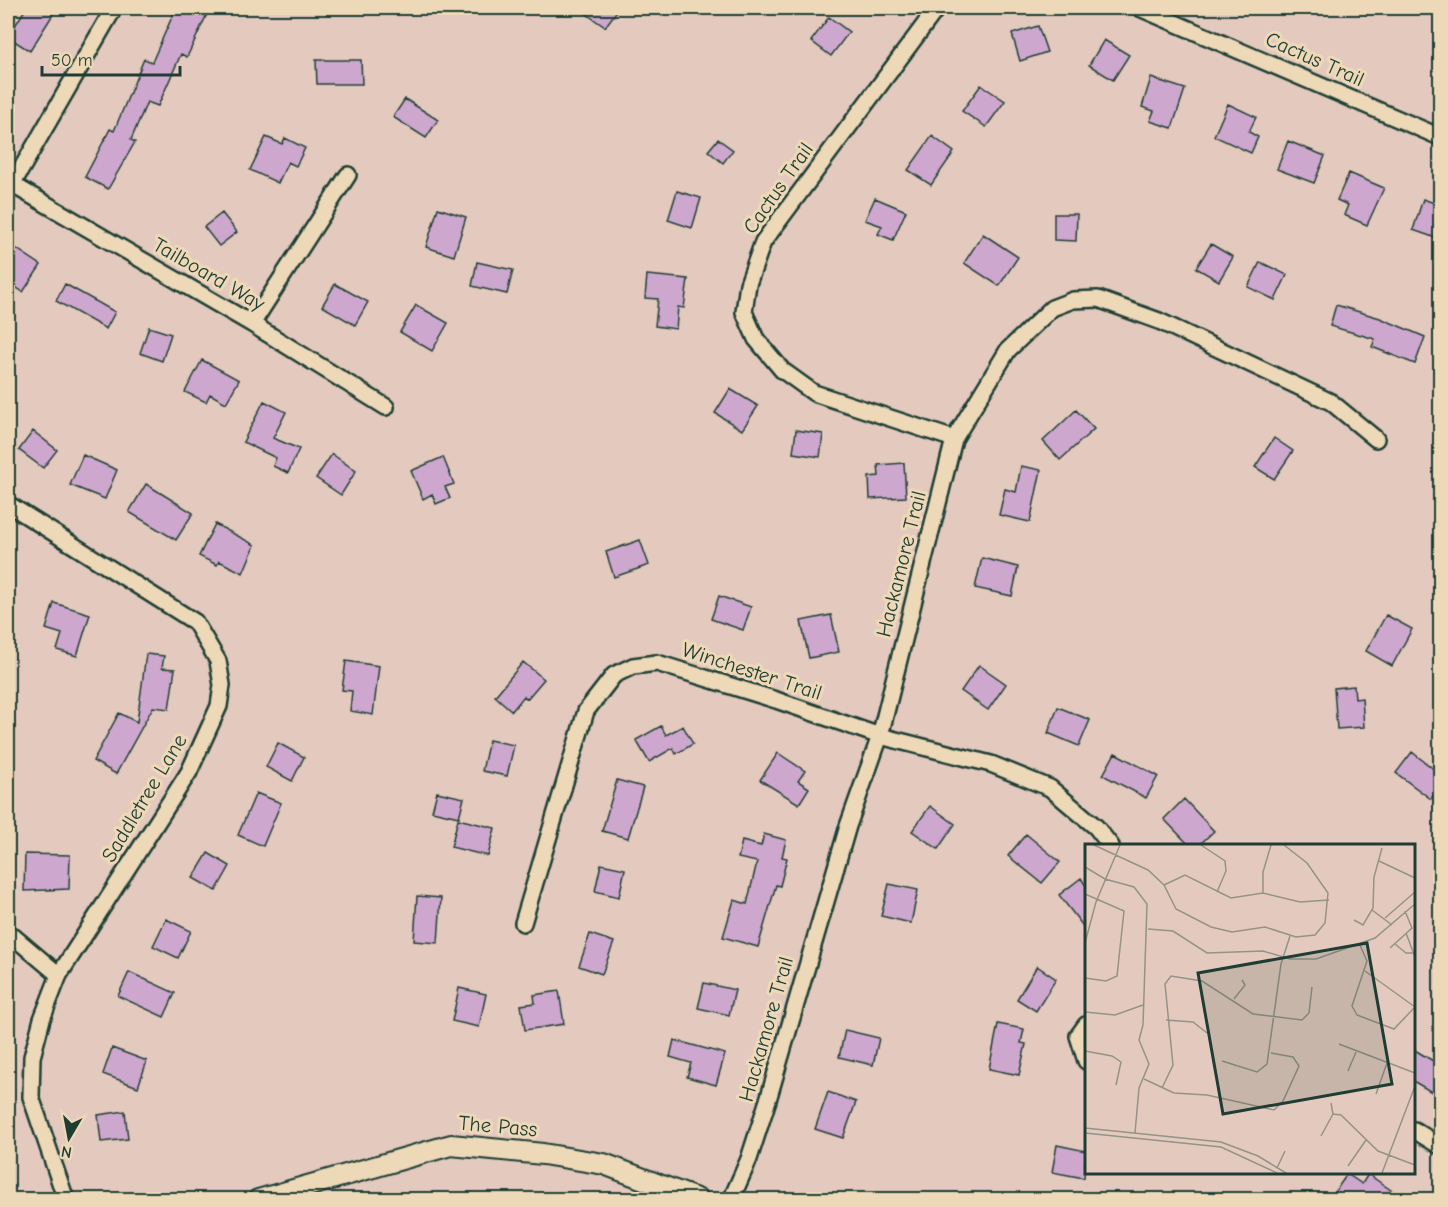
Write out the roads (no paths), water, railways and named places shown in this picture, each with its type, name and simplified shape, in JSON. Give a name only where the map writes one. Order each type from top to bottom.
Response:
[{"type":"street","points":[[10,184],[114,8]]},
{"type":"street","name":"Cactus Trail","points":[[937,8],[763,242],[748,284],[744,312],[756,339],[782,370],[814,393],[954,439]]},
{"type":"street","name":"Cactus Trail","points":[[1140,8],[1440,137]]},
{"type":"street","points":[[252,324],[348,176]]},
{"type":"street","name":"Tailboard Way","points":[[10,184],[252,324],[386,407]]},
{"type":"street","name":"Hackamore Trail","points":[[731,1200],[749,1159],[765,1110],[845,837],[880,736],[954,439],[1008,350],[1052,308],[1072,300],[1098,299],[1159,321],[1331,402],[1376,439]]},
{"type":"street","name":"Saddletree Lane","points":[[8,504],[195,622],[218,661],[222,685],[219,706],[189,772],[59,975],[42,1019],[32,1057],[31,1097],[66,1200]]},
{"type":"street","name":"Winchester Trail","points":[[523,923],[586,711],[614,675],[633,666],[657,663],[776,700],[880,736],[991,764],[1050,788],[1096,827],[1109,844]]},
{"type":"street","points":[[8,932],[59,975]]},
{"type":"street","points":[[1085,1026],[1078,1036],[1085,1058]]},
{"type":"street","points":[[1415,1131],[1440,1146]]},
{"type":"street","name":"The Pass","points":[[258,1200],[451,1145],[543,1154],[604,1164],[699,1200]]}]
